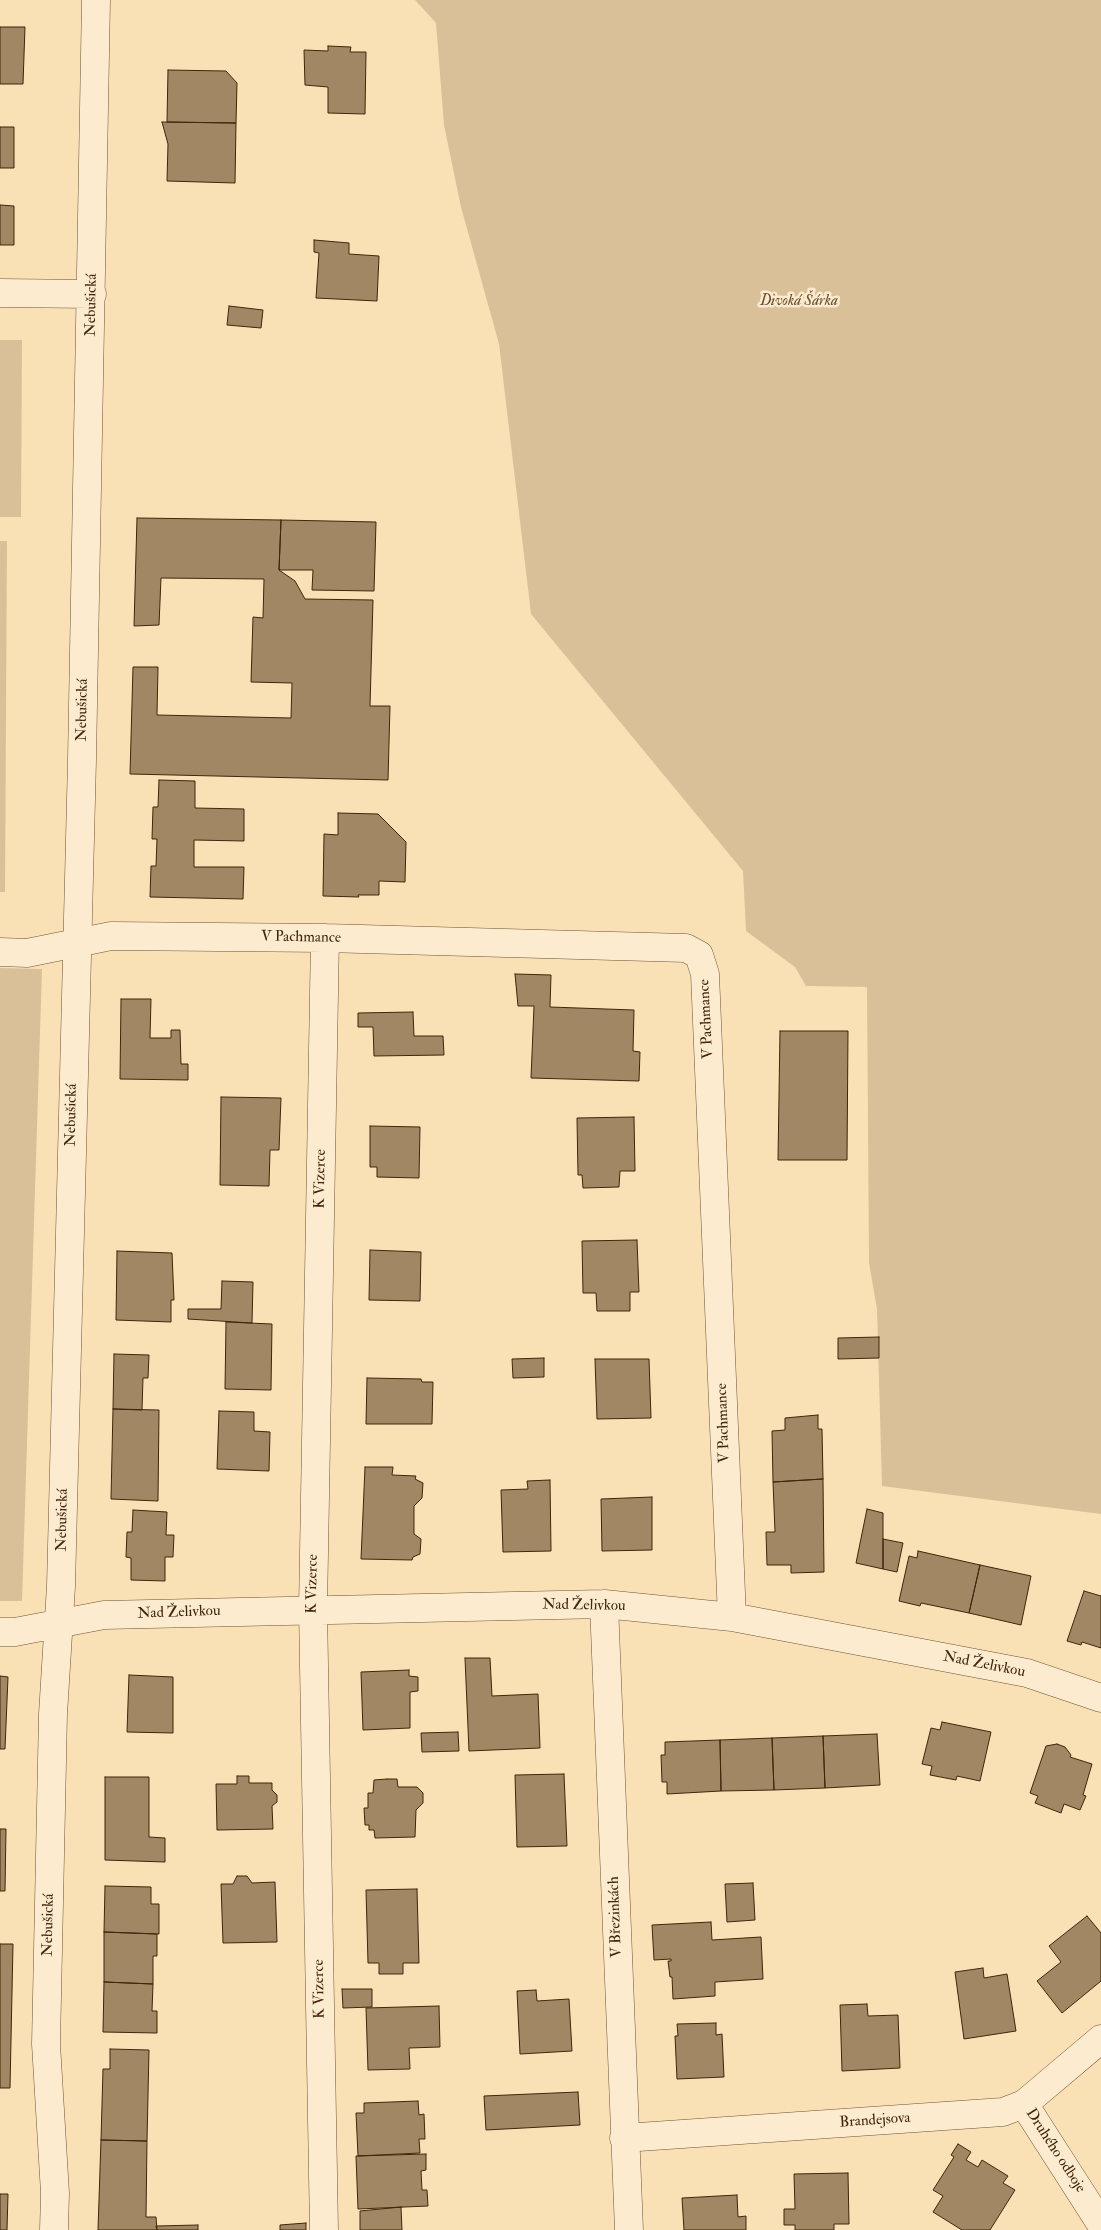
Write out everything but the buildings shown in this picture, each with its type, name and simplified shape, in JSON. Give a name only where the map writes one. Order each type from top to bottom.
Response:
[{"type":"street","name":"Nebušická","points":[[54,2230],[55,2193],[46,2044],[53,1714],[62,1571],[92,294],[96,0]]},
{"type":"street","points":[[0,292],[92,294]]},
{"type":"street","name":"V Pachmance","points":[[0,952],[27,953],[111,936],[325,938],[686,948],[699,956],[706,984],[732,1618]]},
{"type":"street","name":"K Vizerce","points":[[324,2230],[312,1609],[325,938]]},
{"type":"street","name":"Nad Želivkou","points":[[0,1632],[15,1632],[104,1615],[604,1604],[732,1618],[1027,1673],[1101,1698]]},
{"type":"street","name":"V Březinkách","points":[[604,1604],[629,2230]]},
{"type":"street","name":"Brandejsova","points":[[624,2138],[1003,2112],[1024,2104],[1101,2039]]},
{"type":"street","name":"Druhého odboje","points":[[1024,2104],[1101,2224]]},
{"type":"green space","name":"Divoká Šárka","points":[[415,0],[1101,0],[1101,1514],[882,1486],[877,1309],[869,1263],[867,987],[806,986],[795,967],[746,931],[743,871],[531,614],[499,344],[461,207],[444,125],[436,23]]},
{"type":"green space","points":[[0,340],[22,340],[21,517],[0,517]]},
{"type":"green space","points":[[0,541],[7,541],[5,892],[0,892]]},
{"type":"green space","points":[[0,968],[42,969],[22,1601],[0,1601]]}]
